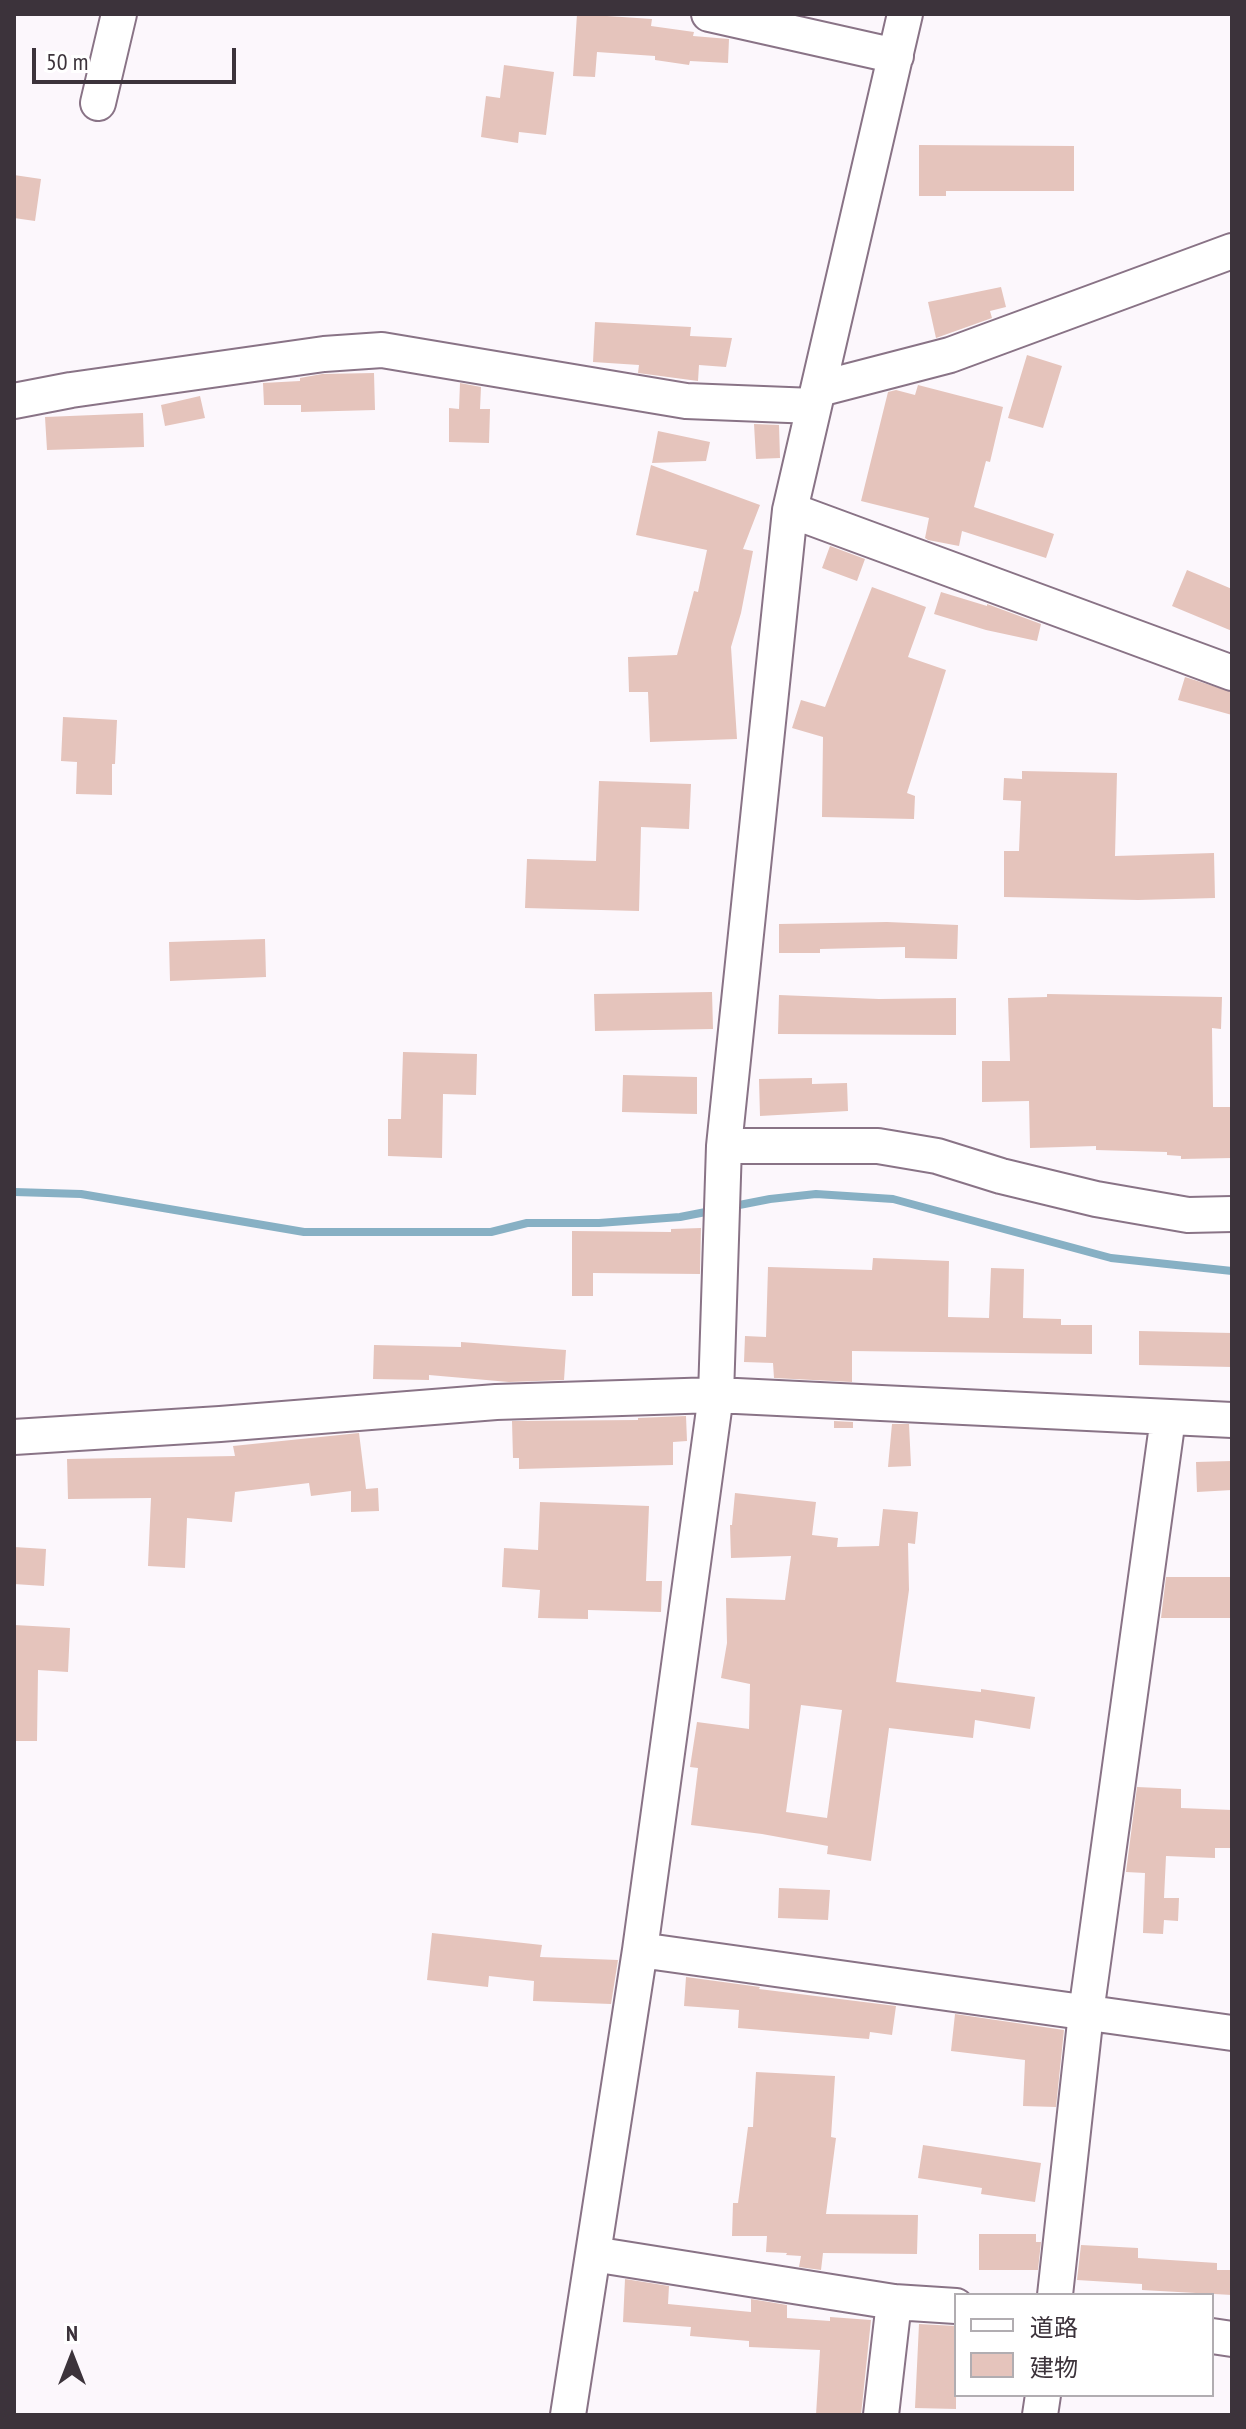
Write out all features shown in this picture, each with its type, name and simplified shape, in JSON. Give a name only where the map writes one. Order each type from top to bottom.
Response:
[{"type":"street","points":[[98,103],[119,14]]},
{"type":"street","points":[[709,14],[896,56]]},
{"type":"street","points":[[568,2415],[640,1950],[716,1395],[724,1146],[790,510],[905,14]]},
{"type":"street","points":[[14,401],[277,360],[382,350],[686,401],[817,397],[950,355],[1232,251]]},
{"type":"street","points":[[790,510],[1232,673]]},
{"type":"street","points":[[724,1146],[878,1146],[937,1156],[1001,1176],[1096,1199],[1188,1215],[1232,1214]]},
{"type":"street","points":[[14,1437],[496,1402],[716,1395],[1232,1420]]},
{"type":"street","points":[[1055,2293],[1086,2013],[1168,1418]]},
{"type":"street","points":[[640,1950],[1232,2033]]},
{"type":"street","points":[[593,2254],[894,2302],[954,2306]]},
{"type":"street","points":[[881,2415],[894,2302]]},
{"type":"building","points":[[577,14],[652,19],[651,26],[694,32],[693,36],[729,39],[728,63],[690,61],[689,65],[655,60],[655,56],[597,52],[595,77],[573,76]]},
{"type":"building","points":[[504,65],[554,72],[546,135],[519,132],[518,143],[481,137],[486,96],[500,98]]},
{"type":"building","points":[[919,145],[1074,146],[1074,191],[946,191],[946,196],[919,196]]},
{"type":"building","points":[[14,175],[41,179],[35,221],[14,218]]},
{"type":"building","points":[[1001,287],[1006,307],[990,311],[992,318],[936,338],[928,302]]},
{"type":"building","points":[[595,322],[691,327],[690,336],[732,338],[726,367],[699,365],[698,381],[638,373],[639,365],[593,362]]},
{"type":"building","points":[[1027,355],[1062,366],[1043,428],[1008,418]]},
{"type":"building","points":[[374,373],[375,410],[301,412],[301,405],[264,405],[263,383],[300,381],[300,378],[322,374]]},
{"type":"building","points":[[460,383],[481,387],[480,409],[490,409],[489,443],[449,442],[449,408],[459,409]]},
{"type":"building","points":[[918,385],[1003,407],[990,462],[986,461],[974,507],[1054,534],[1046,558],[962,531],[959,546],[928,540],[925,538],[929,518],[861,501],[888,392],[896,390],[915,395]]},
{"type":"building","points":[[200,396],[205,418],[165,426],[161,405]]},
{"type":"building","points":[[143,413],[144,447],[47,450],[45,417]]},
{"type":"building","points":[[754,424],[779,425],[780,458],[756,459]]},
{"type":"building","points":[[658,431],[710,442],[706,461],[652,463]]},
{"type":"building","points":[[651,465],[760,505],[743,549],[753,551],[731,647],[737,739],[650,742],[648,692],[629,692],[628,657],[677,655],[694,591],[698,592],[707,550],[636,535]]},
{"type":"building","points":[[830,546],[865,559],[857,581],[822,568]]},
{"type":"building","points":[[1187,570],[1232,589],[1232,631],[1172,606]]},
{"type":"building","points":[[872,587],[926,607],[908,657],[946,670],[907,793],[915,796],[914,819],[822,817],[823,737],[792,728],[801,700],[825,707]]},
{"type":"building","points":[[941,592],[987,604],[1041,624],[1037,641],[934,614]]},
{"type":"building","points":[[1185,677],[1232,692],[1232,715],[1178,700]]},
{"type":"building","points":[[63,717],[117,720],[112,795],[76,794],[77,762],[61,761]]},
{"type":"building","points":[[1022,771],[1117,773],[1115,856],[1214,853],[1215,898],[1004,897],[1004,851],[1019,851],[1021,801],[1003,800],[1004,778],[1022,779]]},
{"type":"building","points":[[599,781],[691,784],[689,829],[641,827],[639,911],[525,908],[527,859],[596,861]]},
{"type":"building","points":[[887,922],[958,925],[957,959],[905,958],[905,947],[779,953],[779,924]]},
{"type":"building","points":[[265,939],[266,977],[170,981],[169,942]]},
{"type":"building","points":[[712,992],[713,1029],[595,1031],[594,994]]},
{"type":"building","points":[[1047,994],[1222,997],[1221,1029],[1212,1028],[1213,1107],[1232,1107],[1232,1158],[1181,1159],[1181,1156],[1167,1155],[1167,1152],[1096,1150],[1096,1146],[1030,1148],[1029,1101],[982,1102],[982,1061],[1010,1061],[1008,998],[1047,997]]},
{"type":"building","points":[[779,995],[956,998],[956,1035],[778,1034]]},
{"type":"building","points":[[403,1052],[477,1054],[476,1095],[443,1094],[442,1158],[388,1156],[388,1119],[401,1119]]},
{"type":"building","points":[[623,1075],[697,1077],[697,1114],[622,1112]]},
{"type":"building","points":[[812,1078],[812,1084],[847,1083],[848,1111],[760,1116],[759,1079]]},
{"type":"building","points":[[701,1228],[700,1274],[593,1273],[593,1296],[572,1296],[572,1231],[671,1232],[671,1229]]},
{"type":"building","points":[[873,1258],[949,1261],[948,1317],[989,1318],[991,1268],[1024,1269],[1023,1318],[1061,1319],[1061,1325],[1092,1325],[1092,1354],[852,1351],[852,1382],[774,1378],[773,1363],[744,1362],[745,1336],[766,1337],[768,1267],[872,1270]]},
{"type":"building","points":[[1139,1331],[1232,1333],[1232,1367],[1139,1365]]},
{"type":"building","points":[[461,1342],[566,1350],[564,1380],[509,1382],[429,1375],[429,1380],[373,1379],[374,1345],[461,1347]]},
{"type":"building","points":[[686,1416],[687,1441],[673,1442],[673,1465],[519,1469],[519,1458],[513,1458],[512,1421],[638,1420]]},
{"type":"building","points":[[834,1421],[853,1422],[853,1428],[834,1428]]},
{"type":"building","points":[[892,1424],[909,1424],[911,1466],[888,1467]]},
{"type":"building","points":[[359,1433],[366,1489],[378,1488],[379,1511],[351,1512],[351,1491],[311,1496],[309,1483],[235,1492],[232,1522],[187,1518],[185,1568],[148,1566],[151,1498],[68,1499],[67,1459],[235,1456],[233,1446]]},
{"type":"building","points":[[1232,1461],[1232,1490],[1197,1492],[1196,1462]]},
{"type":"building","points":[[735,1493],[816,1502],[812,1535],[838,1538],[837,1547],[879,1546],[883,1509],[918,1512],[915,1544],[908,1543],[909,1590],[896,1682],[1035,1697],[1030,1729],[975,1720],[973,1738],[889,1728],[871,1861],[827,1854],[828,1846],[691,1825],[698,1768],[690,1767],[697,1722],[749,1729],[750,1684],[721,1678],[727,1643],[726,1598],[785,1600],[791,1556],[731,1558]],"holes":[[[801,1705],[842,1710],[827,1818],[786,1812]]]},
{"type":"building","points":[[540,1502],[649,1506],[646,1581],[662,1581],[661,1612],[588,1610],[588,1619],[538,1618],[540,1590],[502,1587],[504,1548],[538,1550]]},
{"type":"building","points":[[14,1547],[46,1549],[44,1586],[14,1584]]},
{"type":"building","points":[[1166,1577],[1232,1577],[1232,1618],[1161,1618]]},
{"type":"building","points":[[14,1625],[70,1628],[68,1672],[38,1670],[37,1741],[14,1741]]},
{"type":"building","points":[[1137,1787],[1181,1789],[1181,1808],[1232,1810],[1231,1848],[1215,1848],[1215,1858],[1166,1856],[1164,1898],[1179,1898],[1178,1921],[1164,1920],[1163,1934],[1143,1933],[1145,1873],[1126,1872]]},
{"type":"building","points":[[779,1888],[830,1890],[828,1920],[778,1918]]},
{"type":"building","points":[[432,1933],[542,1945],[540,1957],[618,1960],[611,2004],[533,2001],[534,1981],[489,1976],[488,1987],[427,1980]]},
{"type":"building","points":[[686,1977],[896,2006],[892,2035],[870,2032],[869,2039],[738,2028],[739,2010],[684,2006]]},
{"type":"building","points":[[955,2014],[1064,2030],[1056,2107],[1023,2106],[1025,2060],[951,2051]]},
{"type":"building","points":[[756,2072],[835,2076],[831,2137],[836,2138],[826,2214],[918,2215],[917,2254],[823,2253],[821,2270],[799,2267],[801,2256],[766,2252],[767,2236],[732,2236],[733,2203],[738,2203],[748,2127],[753,2127]]},
{"type":"building","points":[[923,2145],[1041,2163],[1035,2202],[981,2194],[982,2188],[918,2178]]},
{"type":"building","points":[[979,2234],[1036,2234],[1036,2242],[1041,2242],[1038,2270],[979,2270]]},
{"type":"building","points":[[1081,2245],[1138,2248],[1138,2258],[1217,2263],[1217,2270],[1232,2270],[1232,2295],[1142,2290],[1142,2284],[1077,2280]]},
{"type":"building","points":[[625,2279],[669,2286],[668,2304],[751,2312],[751,2299],[787,2305],[787,2318],[871,2320],[861,2415],[816,2415],[820,2350],[749,2347],[749,2341],[690,2336],[691,2327],[623,2322]]},
{"type":"building","points":[[919,2324],[954,2326],[956,2409],[915,2408]]},
{"type":"waterway","points":[[14,1192],[81,1194],[304,1232],[491,1232],[527,1223],[599,1223],[680,1217],[716,1210]]},
{"type":"waterway","points":[[729,1207],[816,1194],[893,1199],[1111,1258],[1232,1271]]}]
